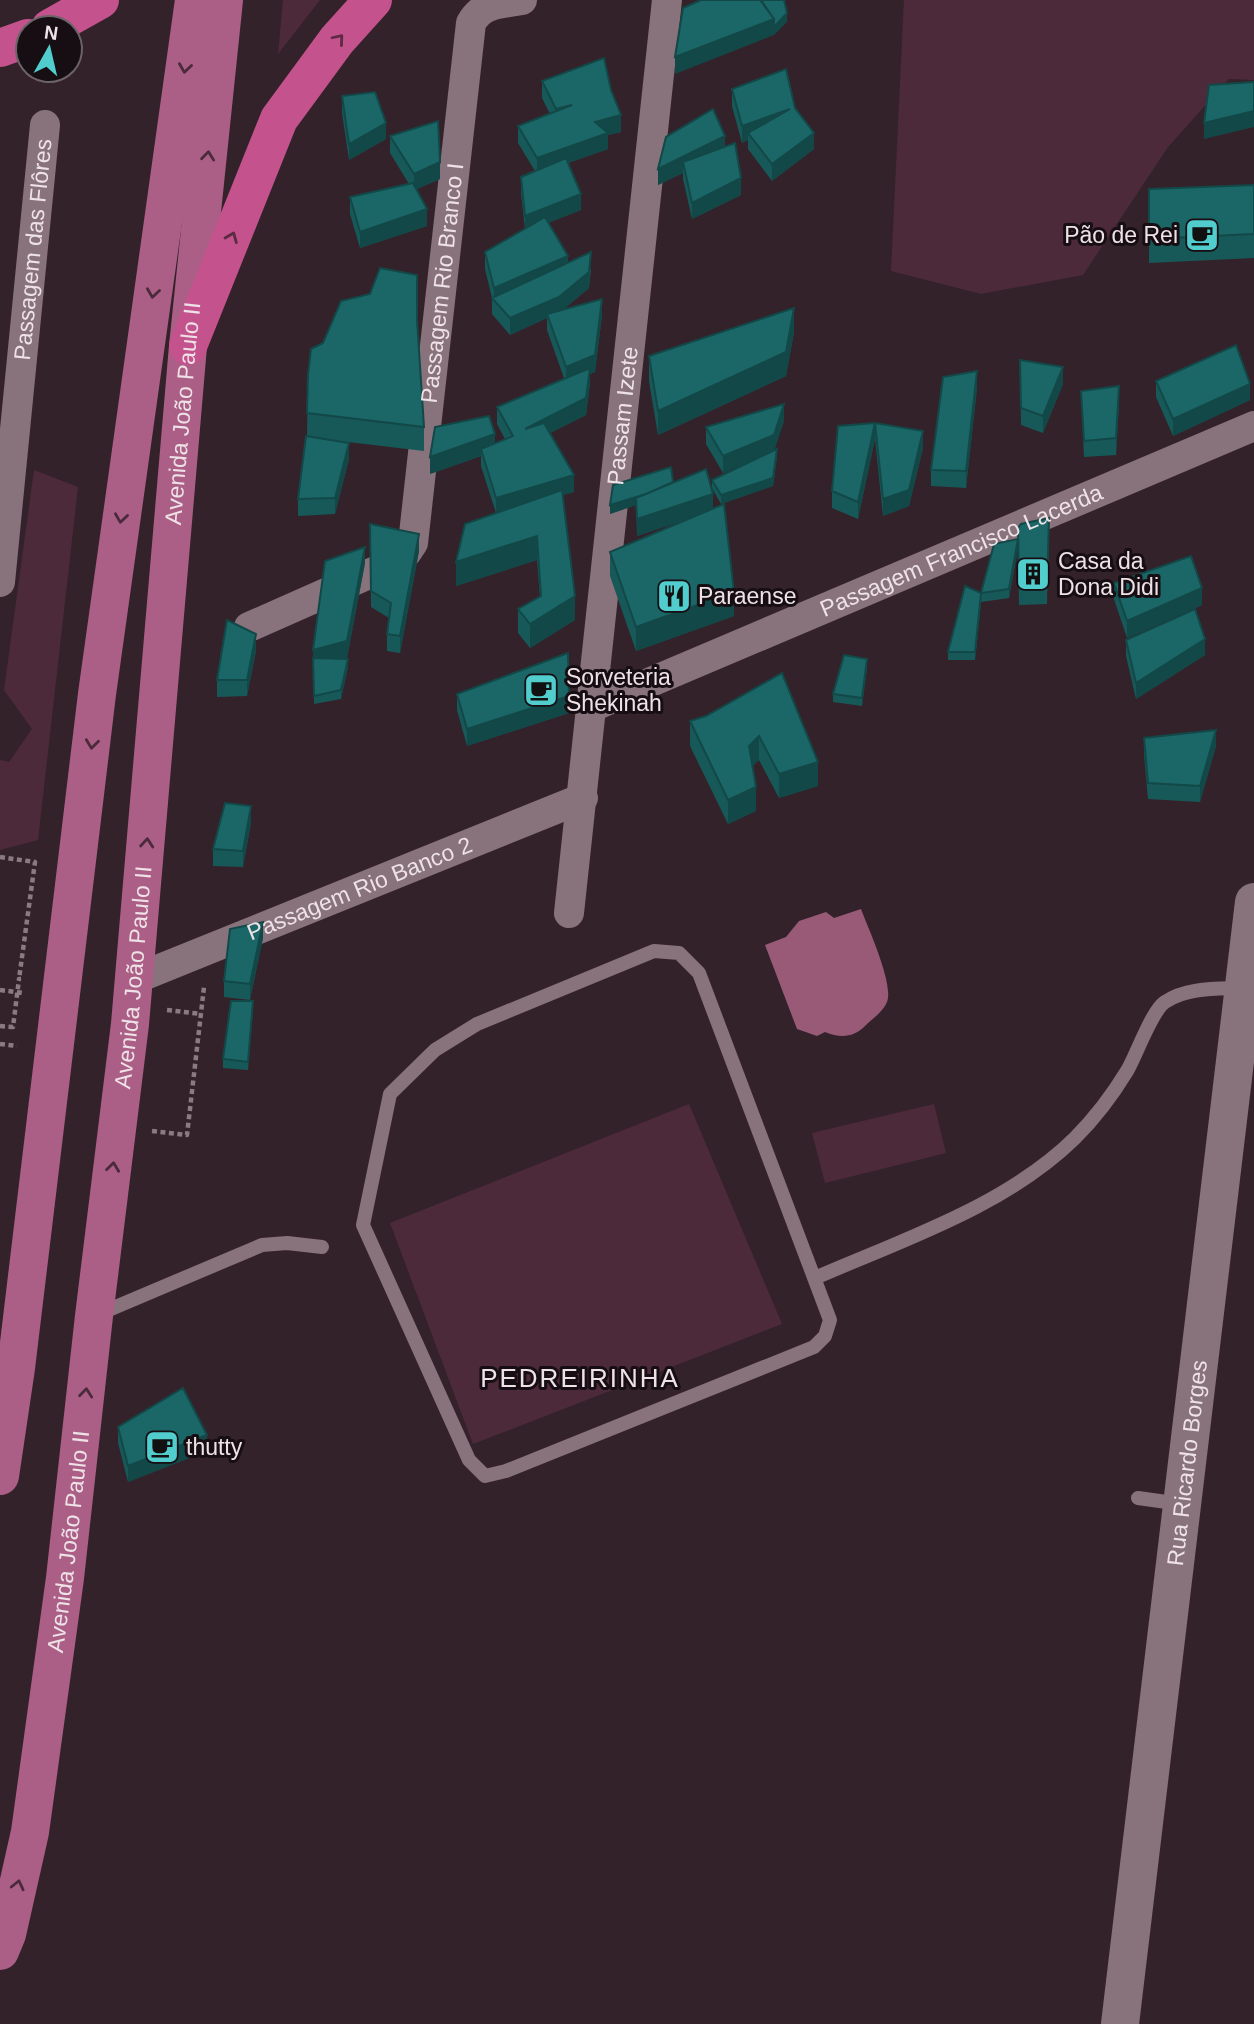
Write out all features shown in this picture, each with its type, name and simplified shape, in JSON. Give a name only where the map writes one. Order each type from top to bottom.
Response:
[{"type":"highway","points":[[75,14],[100,0]]},
{"type":"highway","points":[[188,346],[279,119],[337,40],[373,0]]},
{"type":"main road","name":"Avenida João Paulo II","points":[[0,1476],[8,1371],[97,694],[194,0]]},
{"type":"main road","name":"Avenida João Paulo II","points":[[0,1951],[7,1934],[30,1832],[65,1578],[135,979],[188,346],[224,0]]},
{"type":"street","name":"Passagem Rio Branco I","points":[[249,627],[396,562],[413,543],[471,23],[476,13],[485,6],[522,0]]},
{"type":"street","name":"Passam Izete","points":[[569,913],[667,0]]},
{"type":"street","name":"Passagem das Flôres","points":[[0,582],[45,125]]},
{"type":"street","name":"Passagem Francisco Lacerda","points":[[592,706],[1254,426]]},
{"type":"street","name":"Passagem Rio Banco 2","points":[[135,979],[583,798]]},
{"type":"street","name":"Rua Ricardo Borges","points":[[1120,2024],[1254,908]]},
{"type":"lane","points":[[654,951],[679,953],[699,973],[815,1278],[830,1320],[825,1336],[814,1347],[506,1471],[485,1476],[468,1460],[363,1225],[390,1094],[435,1050],[477,1024],[654,951]]},
{"type":"lane","points":[[815,1278],[984,1204],[1037,1172],[1076,1137],[1126,1073],[1163,1003],[1192,990],[1243,988]]},
{"type":"lane","points":[[94,1316],[262,1245],[287,1243],[322,1247]]},
{"type":"lane","points":[[1138,1498],[1182,1504]]},
{"type":"path","points":[[0,857],[35,862],[19,979]]},
{"type":"path","points":[[153,1118],[152,1131],[187,1135],[204,986]]},
{"type":"path","points":[[0,1026],[13,1027],[17,999]]},
{"type":"path","points":[[177,1012],[201,1014]]},
{"type":"shaded area","points":[[283,0],[320,0],[278,54]]},
{"type":"shaded area","points":[[904,0],[1254,0],[1254,80],[1229,79],[1168,147],[1083,275],[981,294],[891,271]]},
{"type":"shaded area","points":[[34,470],[78,487],[38,840],[0,850],[0,760],[9,762],[32,729],[4,690]]},
{"type":"shaded area","points":[[861,909],[884,970],[888,994],[885,1006],[851,1035],[841,1036],[825,1032],[817,1036],[797,1029],[765,945],[786,937],[799,921],[826,912],[834,918]]},
{"type":"shaded area","points":[[689,1104],[782,1324],[473,1444],[390,1223]]},
{"type":"shaded area","points":[[934,1104],[946,1153],[825,1183],[812,1133]]},
{"type":"building","points":[[701,0],[760,0],[774,19],[675,57],[683,8]]},
{"type":"building","points":[[761,0],[784,0],[787,13],[774,27],[774,19]]},
{"type":"building","points":[[604,58],[611,90],[621,115],[595,122],[608,133],[537,158],[518,126],[572,105],[556,109],[542,81]]},
{"type":"building","points":[[786,69],[795,108],[814,133],[772,164],[748,133],[790,109],[742,126],[732,89]]},
{"type":"building","points":[[1254,82],[1254,111],[1204,123],[1209,85]]},
{"type":"building","points":[[375,92],[386,123],[349,144],[342,96]]},
{"type":"building","points":[[713,109],[725,136],[658,169],[666,137]]},
{"type":"building","points":[[438,121],[440,162],[414,174],[390,136]]},
{"type":"building","points":[[735,143],[741,178],[692,203],[683,162]]},
{"type":"building","points":[[566,158],[581,194],[525,216],[521,177]]},
{"type":"building","points":[[413,183],[427,209],[360,232],[350,197]]},
{"type":"building","points":[[1254,185],[1254,234],[1149,239],[1149,189]]},
{"type":"building","points":[[545,217],[568,256],[494,288],[485,252]]},
{"type":"building","points":[[591,252],[589,272],[559,297],[510,318],[492,298]]},
{"type":"building","points":[[380,268],[417,275],[424,427],[307,413],[311,349],[323,343],[341,301],[370,294]]},
{"type":"building","points":[[602,299],[595,355],[566,367],[547,314]]},
{"type":"building","points":[[794,308],[786,352],[658,411],[649,356]]},
{"type":"building","points":[[1236,345],[1250,384],[1173,419],[1156,381]]},
{"type":"building","points":[[1020,360],[1063,367],[1043,416],[1021,408]]},
{"type":"building","points":[[590,368],[586,398],[525,429],[544,423],[574,475],[496,498],[481,449],[513,436],[497,407]]},
{"type":"building","points":[[977,371],[966,471],[931,470],[943,377]]},
{"type":"building","points":[[1119,386],[1116,438],[1084,441],[1081,391]]},
{"type":"building","points":[[784,404],[774,435],[723,456],[706,427]]},
{"type":"building","points":[[489,416],[495,434],[430,457],[435,427]]},
{"type":"building","points":[[875,423],[923,431],[909,490],[883,499]]},
{"type":"building","points":[[875,423],[858,502],[832,491],[838,426]]},
{"type":"building","points":[[306,436],[349,443],[335,498],[298,499]]},
{"type":"building","points":[[777,449],[773,478],[721,495],[712,480]]},
{"type":"building","points":[[671,467],[673,482],[610,505],[613,485]]},
{"type":"building","points":[[706,469],[713,494],[637,519],[636,498]]},
{"type":"building","points":[[562,490],[575,596],[530,624],[518,609],[541,596],[537,536],[456,562],[465,524]]},
{"type":"building","name":"Paraense","points":[[724,504],[734,592],[636,627],[610,552]]},
{"type":"building","name":"Casa da Dona Didi","points":[[1049,518],[1047,587],[1019,589],[1018,528],[1021,524]]},
{"type":"building","points":[[370,524],[419,534],[400,636],[387,634],[391,603],[371,591]]},
{"type":"building","points":[[1018,539],[1009,589],[981,593],[994,544]]},
{"type":"building","points":[[365,547],[347,641],[313,650],[325,561]]},
{"type":"building","points":[[1191,556],[1202,588],[1127,621],[1114,583]]},
{"type":"building","points":[[965,586],[981,593],[975,652],[948,652]]},
{"type":"building","points":[[1195,609],[1205,639],[1136,683],[1126,640]]},
{"type":"building","points":[[227,620],[256,634],[247,680],[217,680]]},
{"type":"building","points":[[568,653],[569,696],[467,729],[457,694]]},
{"type":"building","points":[[844,655],[867,659],[862,698],[833,694]]},
{"type":"building","points":[[313,658],[348,659],[341,690],[314,696]]},
{"type":"building","points":[[782,673],[818,762],[779,774],[759,736],[749,746],[756,787],[728,800],[690,721],[706,716]]},
{"type":"building","points":[[1216,730],[1200,786],[1148,783],[1144,738]]},
{"type":"building","points":[[225,803],[251,806],[243,851],[213,849]]},
{"type":"building","points":[[263,922],[250,984],[224,981],[230,929]]},
{"type":"building","points":[[231,1001],[253,1001],[248,1062],[223,1059]]},
{"type":"building","name":"thutty","points":[[183,1388],[207,1435],[128,1466],[118,1427]]},
{"type":"place","name":"Pão de Rei","points":[[1202,235]]},
{"type":"place","name":"Casa da Dona Didi","points":[[1033,574]]},
{"type":"place","name":"Paraense","points":[[674,596]]},
{"type":"place","name":"Sorveteria Shekinah","points":[[541,690]]},
{"type":"place","name":"thutty","points":[[162,1447]]},
{"type":"district","name":"PEDREIRINHA","points":[[580,1378]]}]
